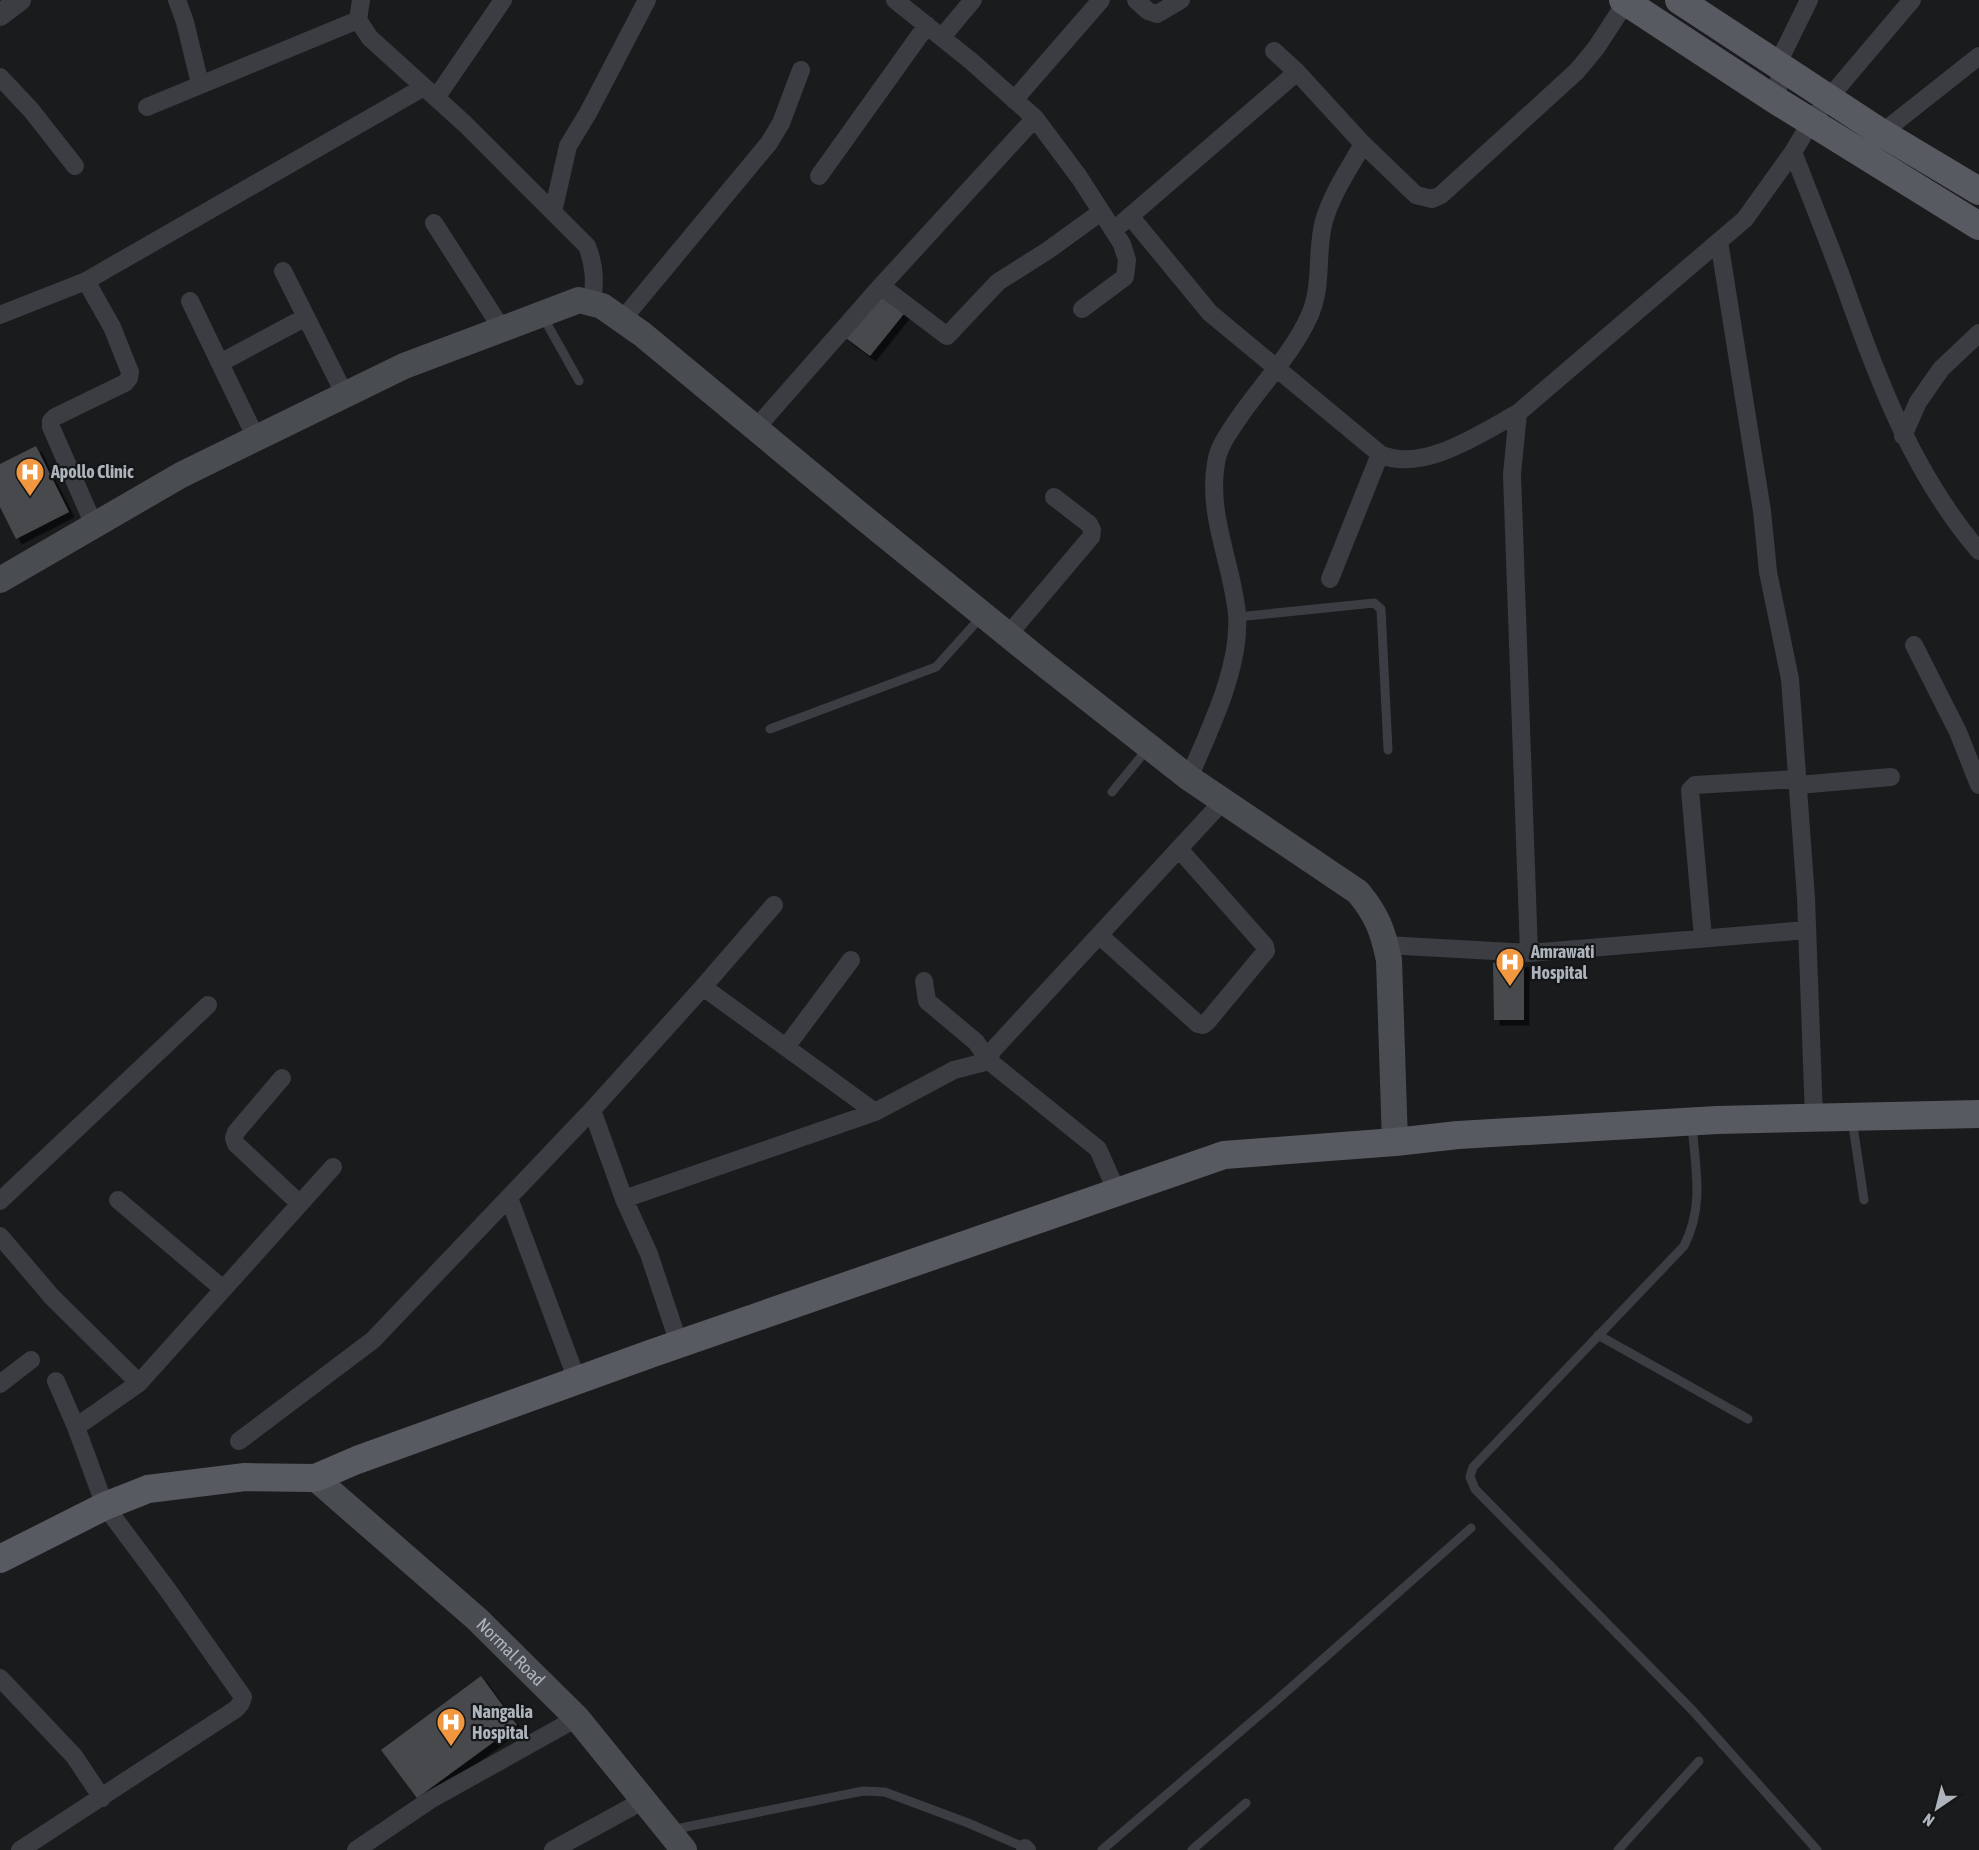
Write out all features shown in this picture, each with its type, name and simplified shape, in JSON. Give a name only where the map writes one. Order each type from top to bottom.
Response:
[{"type":"main road","points":[[1679,0],[1828,99],[1979,191]]},
{"type":"main road","points":[[1624,1],[1777,101],[1979,226]]},
{"type":"main road","points":[[0,580],[181,475],[404,366],[579,300],[602,306],[642,334],[983,615],[1149,747],[1223,801],[1358,892],[1374,912],[1389,960],[1395,1142]]},
{"type":"main road","points":[[0,1559],[105,1506],[148,1490],[245,1477],[315,1478],[357,1460],[577,1380],[1224,1155],[1458,1135],[1692,1122],[1979,1114]]},
{"type":"main road","name":"Normal Road","points":[[315,1478],[477,1619],[577,1718],[676,1840]]},
{"type":"street","points":[[0,15],[20,0]]},
{"type":"street","points":[[177,0],[185,22],[200,84]]},
{"type":"street","points":[[361,0],[358,20],[370,38],[465,124],[587,246],[594,263],[595,281],[592,303]]},
{"type":"street","points":[[0,315],[87,281],[430,92],[503,0]]},
{"type":"street","points":[[553,212],[568,146],[588,113],[647,0]]},
{"type":"street","points":[[896,0],[971,61],[1035,118],[1079,177],[1122,244],[1127,260],[1125,277],[1082,309]]},
{"type":"street","points":[[942,37],[973,0]]},
{"type":"street","points":[[1014,100],[1101,0]]},
{"type":"street","points":[[1136,0],[1157,14],[1181,0]]},
{"type":"street","points":[[1777,101],[1781,57],[1809,0]]},
{"type":"street","points":[[1130,216],[1210,313],[1380,454],[1391,460],[1410,460],[1447,451],[1518,413],[1745,219],[1794,152],[1811,122],[1828,99],[1912,0]]},
{"type":"street","points":[[1274,51],[1298,72],[1363,144],[1416,195],[1432,199],[1442,195],[1577,71],[1596,48],[1624,1]]},
{"type":"street","points":[[147,107],[358,20]]},
{"type":"street","points":[[819,176],[927,25]]},
{"type":"street","points":[[1859,151],[1979,56]]},
{"type":"street","points":[[622,320],[769,143],[780,123],[801,70]]},
{"type":"street","points":[[1113,231],[1298,72]]},
{"type":"street","points":[[0,77],[31,110],[75,166]]},
{"type":"street","points":[[756,428],[880,286],[1035,118]]},
{"type":"street","points":[[1190,778],[1220,702],[1230,671],[1236,640],[1237,617],[1233,588],[1218,526],[1213,493],[1216,460],[1228,434],[1257,391],[1277,368],[1308,319],[1319,283],[1324,221],[1335,193],[1363,144]]},
{"type":"street","points":[[1794,152],[1870,359],[1887,394],[1903,436],[1958,526],[1979,550]]},
{"type":"street","points":[[880,286],[947,336],[998,282],[1047,251],[1101,212]]},
{"type":"street","points":[[434,223],[502,329]]},
{"type":"street","points":[[1719,241],[1762,511],[1767,572],[1790,679],[1807,930],[1814,1118]]},
{"type":"street","points":[[283,271],[345,394]]},
{"type":"street","points":[[87,281],[112,327],[130,372],[125,383],[51,421],[51,427],[94,525]]},
{"type":"street","points":[[190,301],[256,438]]},
{"type":"street","points":[[220,363],[306,316]]},
{"type":"street","points":[[1903,436],[1918,402],[1941,369],[1979,333]]},
{"type":"street","points":[[1518,413],[1512,474],[1529,954]]},
{"type":"street","points":[[1330,579],[1380,454]]},
{"type":"street","points":[[1008,635],[1091,537],[1092,530],[1089,524],[1054,497]]},
{"type":"street","points":[[1914,645],[1958,732],[1979,785]]},
{"type":"street","points":[[1702,938],[1690,790],[1695,786],[1891,777]]},
{"type":"street","points":[[989,1061],[992,1051],[1223,801]]},
{"type":"street","points":[[1099,935],[1198,1024],[1203,1025],[1207,1022],[1266,951],[1265,946],[1179,849]]},
{"type":"street","points":[[239,1441],[373,1340],[592,1110],[774,904]]},
{"type":"street","points":[[1386,945],[1529,954],[1807,930]]},
{"type":"street","points":[[786,1047],[851,960]]},
{"type":"street","points":[[924,981],[927,1001],[975,1042],[989,1061],[1098,1149],[1117,1192]]},
{"type":"street","points":[[703,987],[875,1112]]},
{"type":"street","points":[[0,1200],[208,1005]]},
{"type":"street","points":[[624,1199],[875,1112],[954,1070],[989,1061]]},
{"type":"street","points":[[282,1078],[236,1132],[234,1138],[236,1144],[300,1204]]},
{"type":"street","points":[[592,1110],[624,1199],[649,1254],[679,1344]]},
{"type":"street","points":[[76,1427],[139,1383],[333,1167]]},
{"type":"street","points":[[509,1198],[577,1380]]},
{"type":"street","points":[[118,1200],[223,1288]]},
{"type":"street","points":[[0,1236],[52,1297],[139,1383]]},
{"type":"street","points":[[0,1384],[31,1360]]},
{"type":"street","points":[[20,1850],[236,1709],[242,1703],[243,1697],[105,1506],[76,1427],[56,1381]]},
{"type":"street","points":[[0,1678],[74,1756],[102,1798]]},
{"type":"street","points":[[356,1850],[430,1800],[577,1718]]},
{"type":"street","points":[[553,1850],[644,1800]]},
{"type":"lane","points":[[542,314],[579,381]]},
{"type":"lane","points":[[1237,617],[1374,603],[1379,605],[1388,750]]},
{"type":"lane","points":[[770,729],[936,668],[983,615]]},
{"type":"lane","points":[[1112,792],[1149,747]]},
{"type":"lane","points":[[1852,1117],[1864,1200]]},
{"type":"lane","points":[[1692,1122],[1698,1197],[1697,1213],[1684,1246],[1473,1467],[1470,1477],[1475,1489],[1693,1711],[1817,1850]]},
{"type":"lane","points":[[1598,1335],[1748,1419]]},
{"type":"lane","points":[[1102,1850],[1471,1528]]},
{"type":"lane","points":[[1618,1850],[1699,1761]]},
{"type":"lane","points":[[676,1840],[863,1791],[873,1791],[885,1792],[1027,1849]]},
{"type":"lane","points":[[1192,1850],[1246,1803]]},
{"type":"building","points":[[883,291],[907,310],[870,356],[846,338]]},
{"type":"building","points":[[36,446],[69,512],[16,539],[0,507],[0,464]]},
{"type":"building","points":[[1524,962],[1524,1020],[1494,1020],[1493,963]]},
{"type":"building","points":[[481,1676],[517,1725],[417,1798],[381,1750]]},
{"type":"place","name":"Apollo Clinic","points":[[30,498]]},
{"type":"place","name":"Amrawati Hospital","points":[[1510,988]]},
{"type":"place","name":"Nangalia Hospital","points":[[451,1748]]}]
